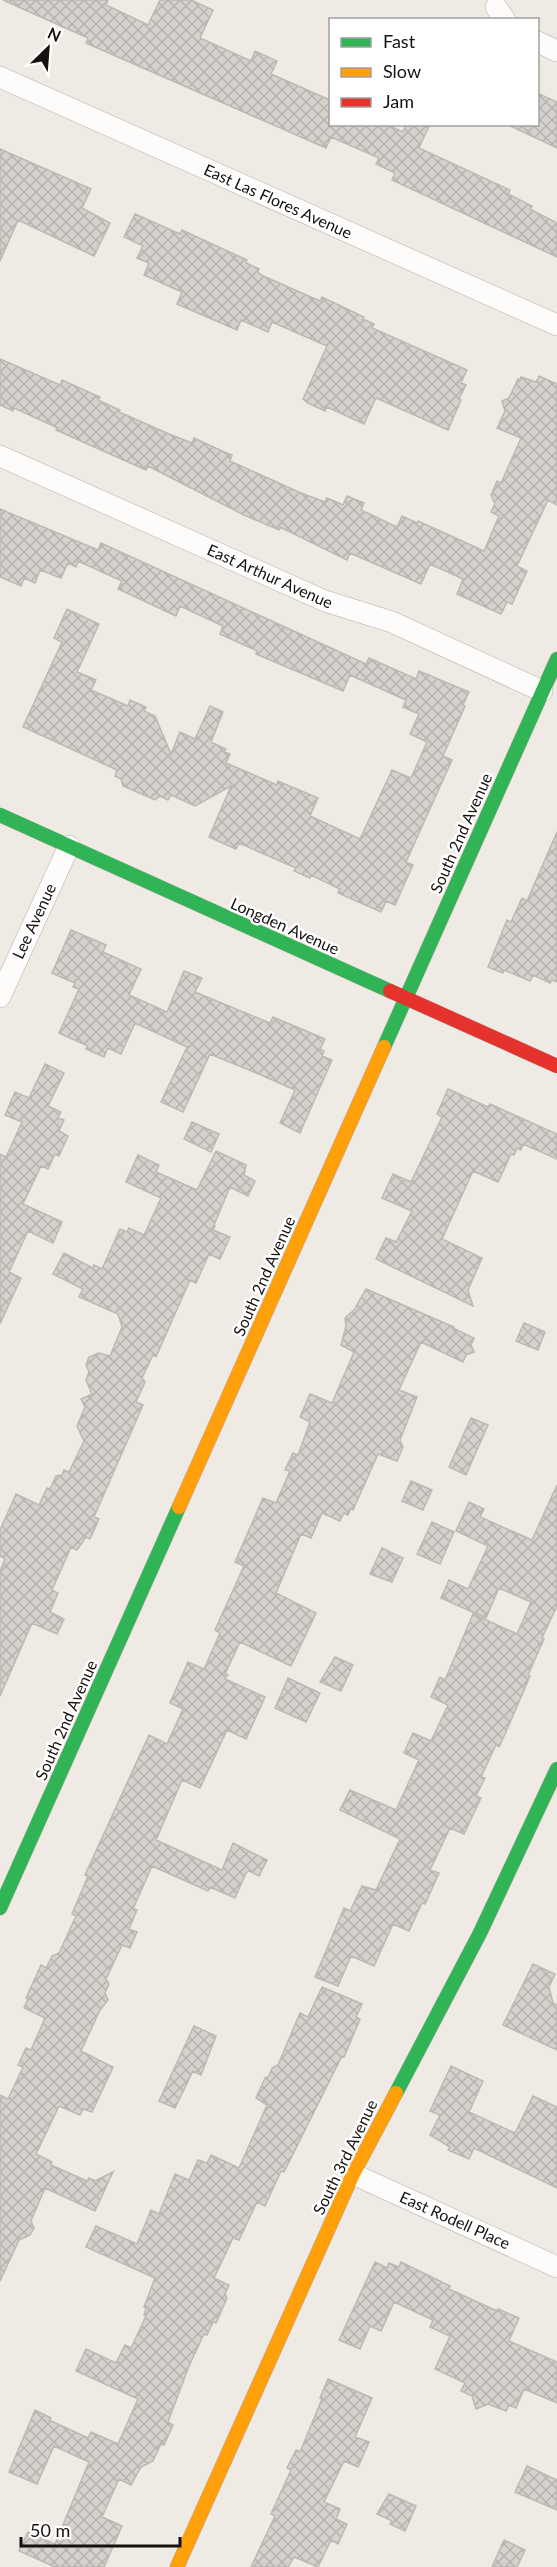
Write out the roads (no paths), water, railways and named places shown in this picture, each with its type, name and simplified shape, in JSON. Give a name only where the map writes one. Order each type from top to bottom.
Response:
[{"type":"street","points":[[539,43],[557,51]]},
{"type":"street","name":"East Las Flores Avenue","points":[[0,77],[557,325]]},
{"type":"street","name":"East Arthur Avenue","points":[[0,456],[325,601],[392,622],[543,691]]},
{"type":"street","name":"South 2nd Avenue","points":[[0,1908],[557,658]]},
{"type":"street","name":"Longden Avenue","points":[[0,815],[557,1066]]},
{"type":"street","name":"Lee Avenue","points":[[0,997],[69,846]]},
{"type":"street","name":"South 3rd Avenue","points":[[177,2567],[353,2174],[480,1933],[557,1769]]},
{"type":"street","name":"East Rodell Place","points":[[353,2174],[557,2267]]}]
